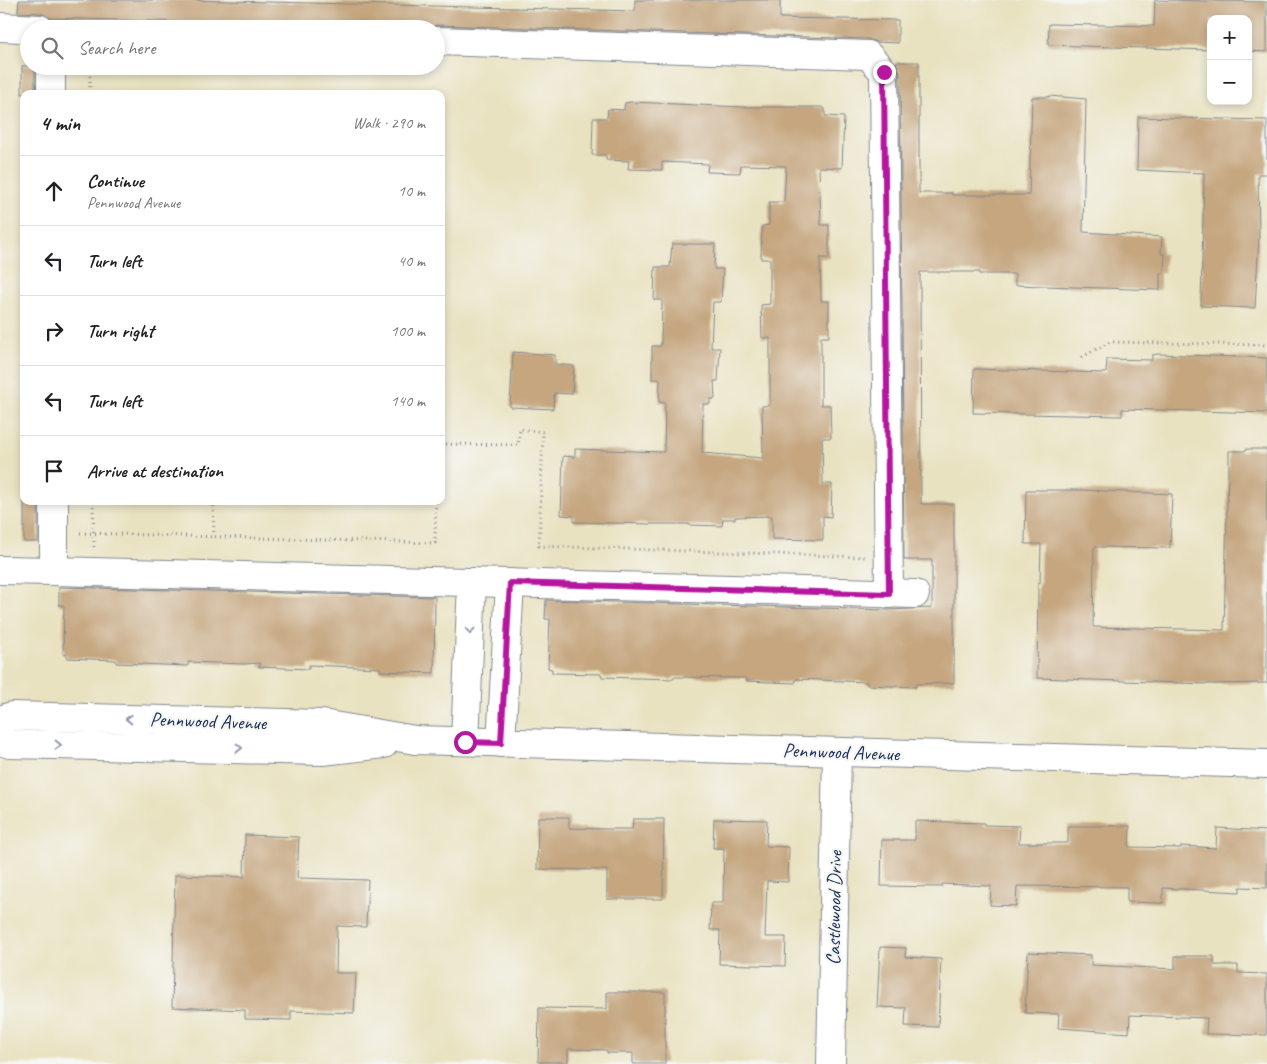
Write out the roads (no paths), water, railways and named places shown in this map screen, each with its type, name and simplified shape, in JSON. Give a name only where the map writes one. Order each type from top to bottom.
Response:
[{"type":"street","points":[[0,27],[20,28]]},
{"type":"street","points":[[0,570],[902,594],[888,558],[884,72],[868,54],[445,41]]},
{"type":"street","points":[[51,75],[51,90]]},
{"type":"street","points":[[54,505],[54,571]]},
{"type":"street","points":[[465,742],[472,582]]},
{"type":"street","points":[[501,743],[510,583]]},
{"type":"street","name":"Pennwood Avenue","points":[[0,720],[12,716],[322,724],[415,740],[1267,764]]},
{"type":"street","name":"Pennwood Avenue","points":[[0,742],[10,744],[322,751],[415,740]]},
{"type":"street","name":"Castlewood Drive","points":[[831,1064],[837,752]]}]
